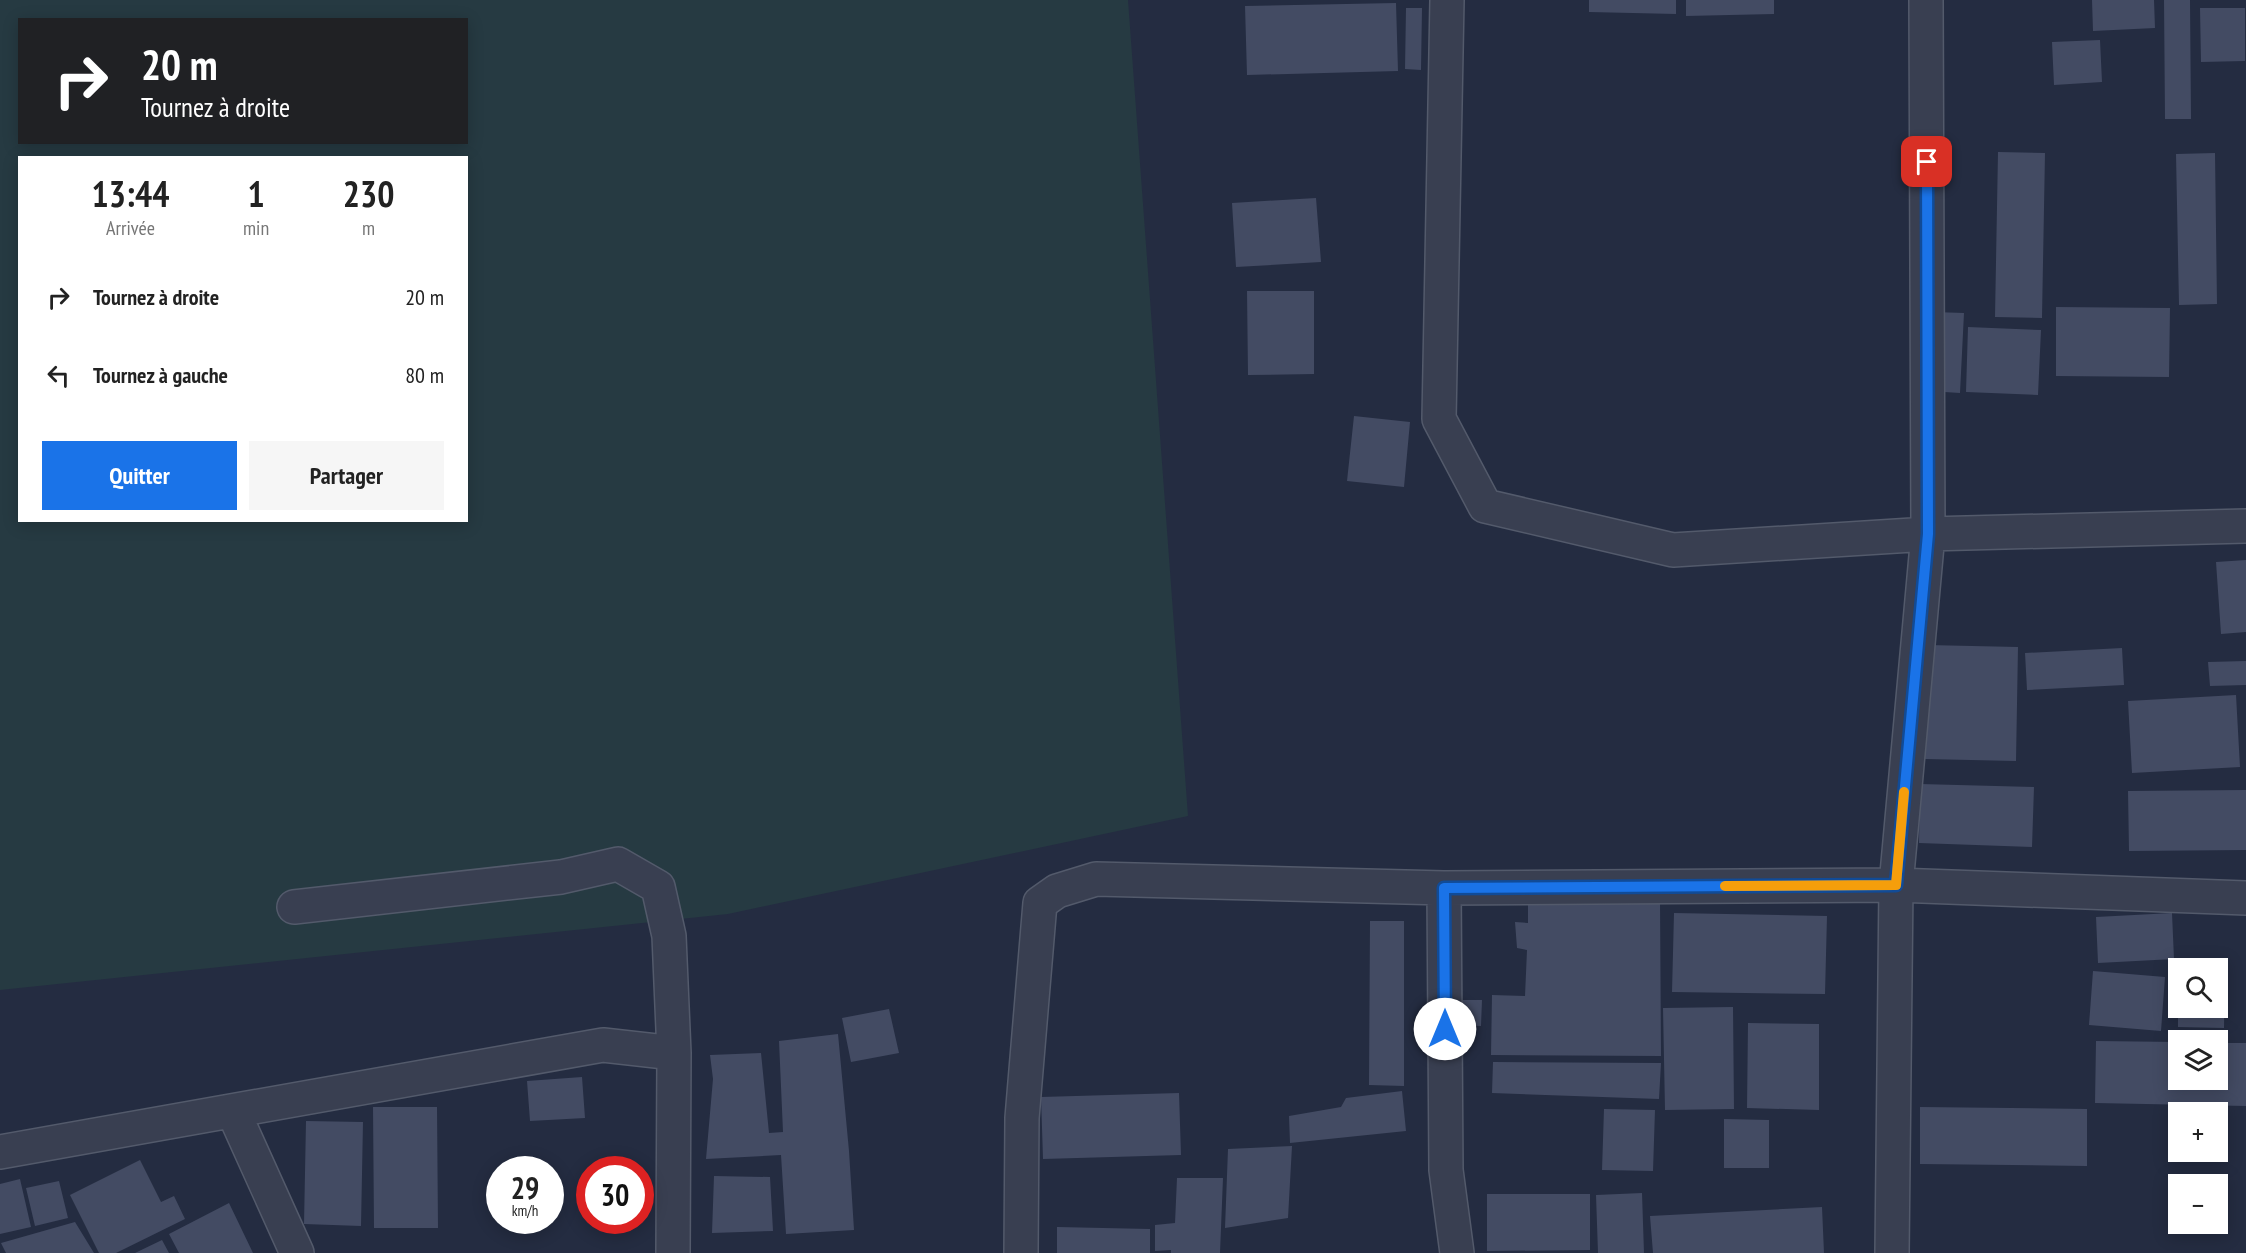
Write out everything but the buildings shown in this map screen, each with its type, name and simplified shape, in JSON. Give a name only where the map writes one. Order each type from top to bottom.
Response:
[{"type":"street","points":[[1447,0],[1439,418],[1485,506],[1673,550],[1928,534],[2246,526]]},
{"type":"street","points":[[1892,1253],[1896,885],[1928,534],[1926,0]]},
{"type":"street","points":[[294,907],[561,877],[618,864],[658,887],[669,936],[674,1053],[672,1253]]},
{"type":"street","points":[[1021,1253],[1022,1118],[1040,903],[1057,891],[1096,879],[1444,888],[1896,885],[2246,898]]},
{"type":"street","points":[[1444,888],[1446,1170],[1457,1253]]},
{"type":"street","points":[[0,1152],[603,1045],[674,1053]]},
{"type":"street","points":[[233,1111],[297,1253]]},
{"type":"shaded area","points":[[0,0],[1128,0],[1188,816],[728,914],[0,990]]},
{"type":"slow traffic","points":[[1725,886],[1896,885],[1904,792]]},
{"type":"route","points":[[1445,1029],[1444,888],[1896,885],[1928,534],[1927,162]]}]
